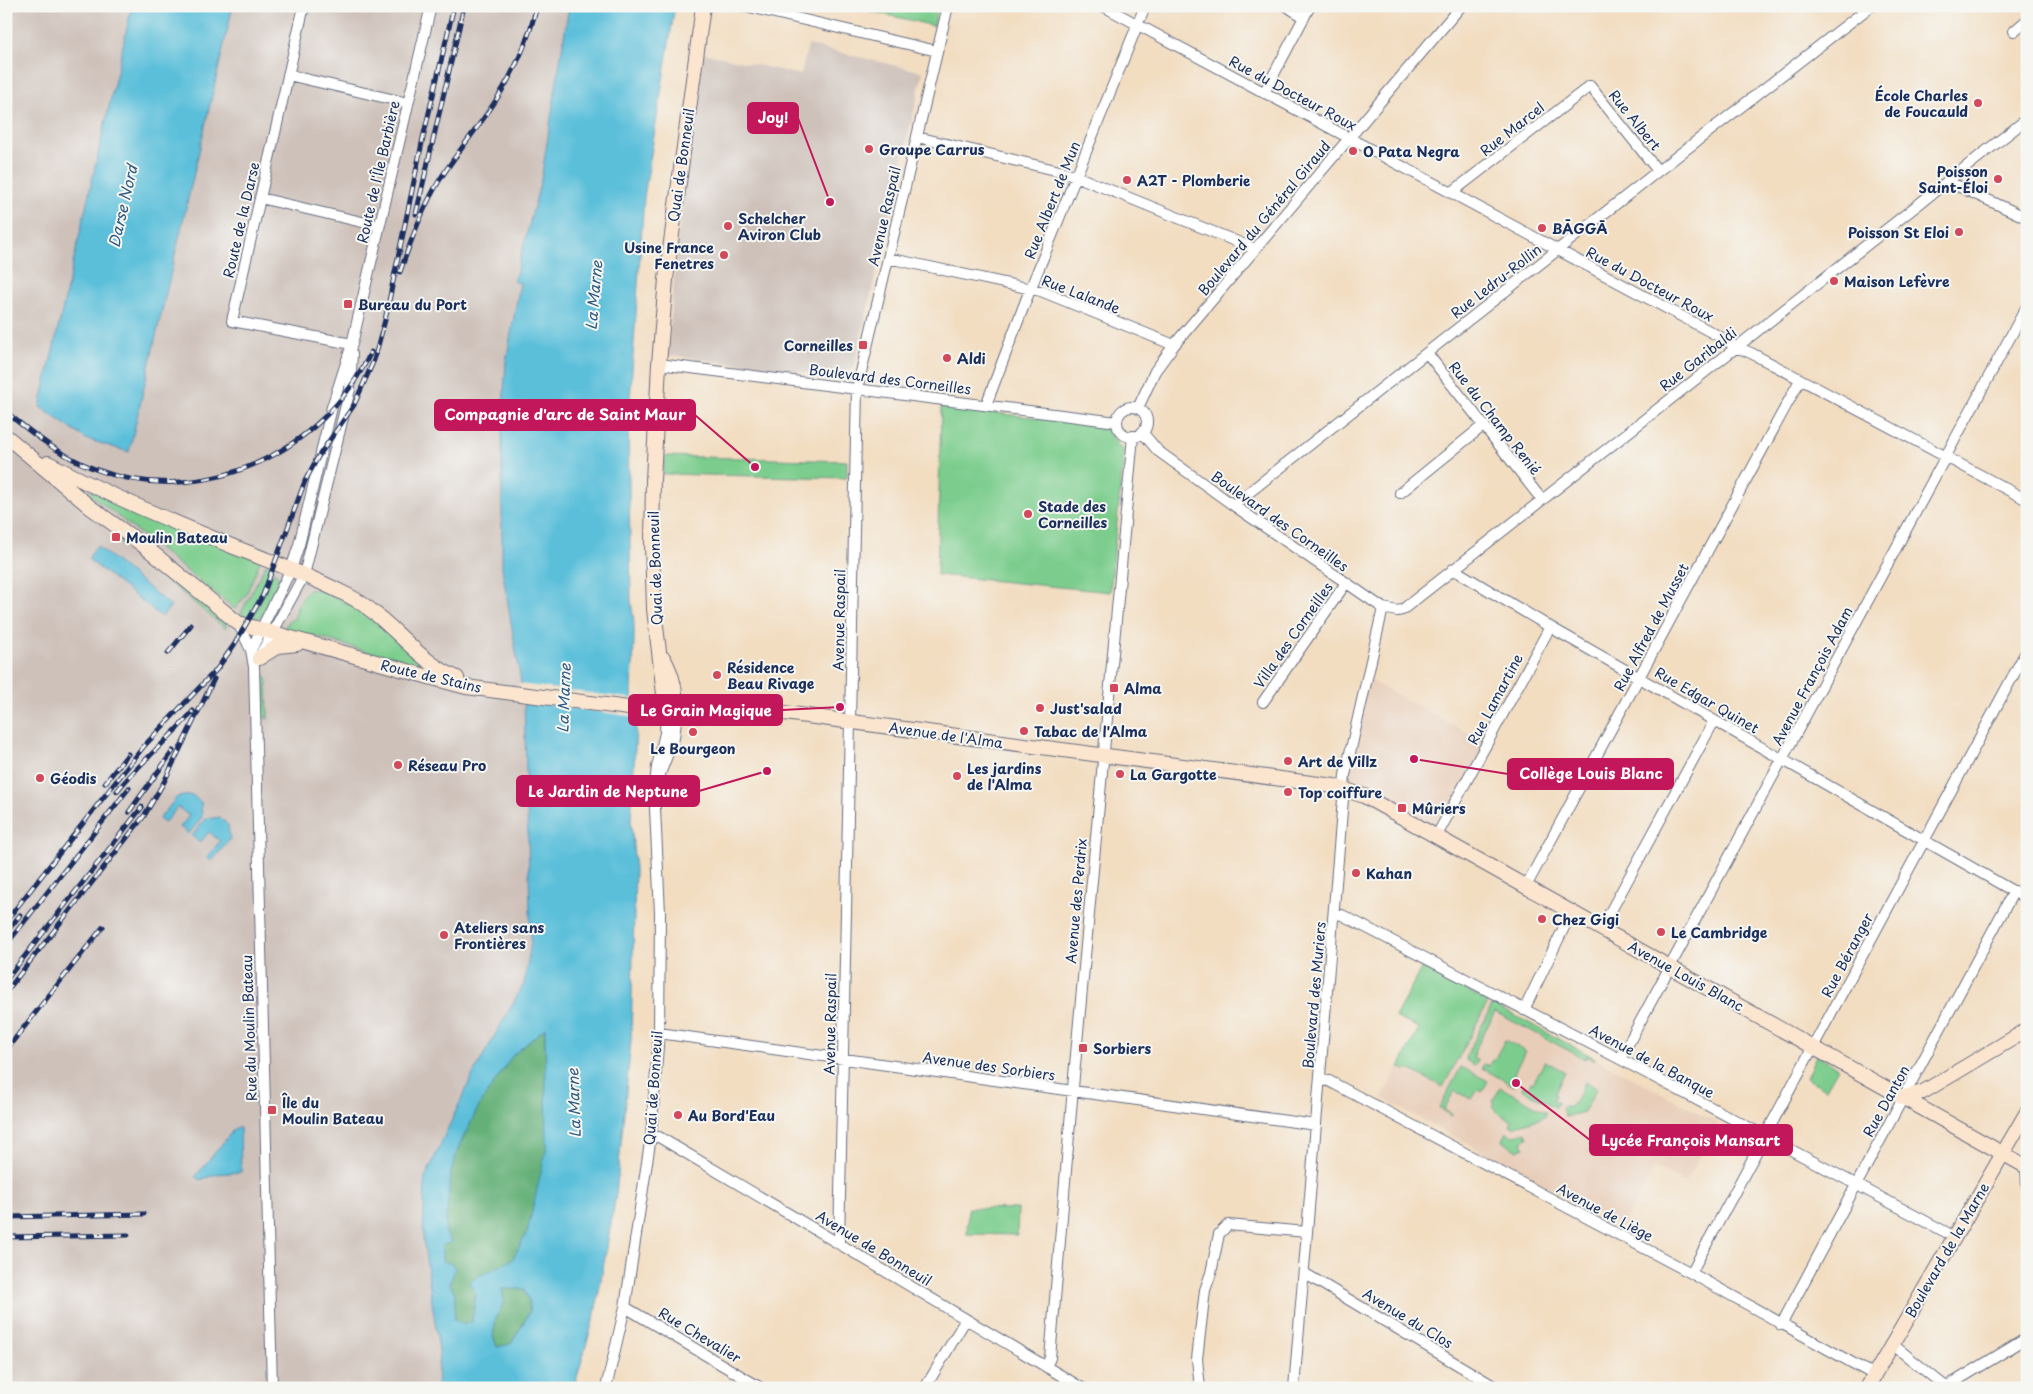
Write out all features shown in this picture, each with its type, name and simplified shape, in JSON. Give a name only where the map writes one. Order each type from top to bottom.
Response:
[{"type":"main road","name":"Quai de Bonneuil","points":[[671,711],[655,623],[652,544],[653,480],[659,364],[672,226],[703,6]]},
{"type":"main road","name":"Route de Stains","points":[[6,436],[90,507],[143,544],[238,623],[466,687],[508,692]]},
{"type":"main road","name":"Route de Stains","points":[[28,453],[96,488],[182,526],[298,572],[348,596],[368,607],[439,669],[462,680],[508,692]]},
{"type":"main road","points":[[255,659],[278,646],[304,643]]},
{"type":"main road","name":"Avenue de l'Alma","points":[[508,692],[644,710],[762,710],[1344,789]]},
{"type":"main road","name":"Avenue Louis Blanc","points":[[1344,789],[1370,799],[1526,888],[1904,1096],[2026,1166]]},
{"type":"main road","points":[[1904,1096],[1923,1092],[2027,1030]]},
{"type":"main road","name":"Boulevard de la Marne","points":[[1867,1388],[2027,1112]]},
{"type":"street","name":"Route de la Darse","points":[[304,6],[232,321],[352,344]]},
{"type":"street","name":"Route de l'Île Barbière","points":[[255,659],[266,632],[298,572],[350,389],[352,344],[431,6]]},
{"type":"street","points":[[745,6],[937,51]]},
{"type":"street","name":"Avenue Raspail","points":[[839,1244],[858,389],[948,6]]},
{"type":"street","name":"Rue du Docteur Roux","points":[[1103,6],[1736,347],[2027,500]]},
{"type":"street","name":"Rue Albert de Mun","points":[[986,405],[1145,6]]},
{"type":"street","points":[[1287,6],[1304,18]]},
{"type":"street","points":[[1264,93],[1310,6]]},
{"type":"street","name":"Boulevard du Général Giraud","points":[[1138,408],[1155,371],[1174,345],[1461,6]]},
{"type":"street","name":"Rue Ledru-Rollin","points":[[1233,505],[1658,170],[1871,6]]},
{"type":"street","points":[[2014,31],[2027,20]]},
{"type":"street","points":[[288,75],[408,103]]},
{"type":"street","name":"Rue Albert","points":[[1590,86],[1658,170]]},
{"type":"street","name":"Rue Marcel","points":[[1451,193],[1590,86]]},
{"type":"street","name":"Rue Garibaldi","points":[[1383,608],[1396,611],[1402,610],[2027,119]]},
{"type":"street","points":[[917,137],[1068,173],[1255,249]]},
{"type":"street","points":[[1947,181],[2027,218]]},
{"type":"street","points":[[260,198],[379,226]]},
{"type":"street","name":"Rue Lalande","points":[[888,258],[1041,291],[1174,345]]},
{"type":"street","name":"Avenue François Adam","points":[[1620,1059],[2027,306]]},
{"type":"street","name":"Rue du Champ Renié","points":[[1427,353],[1542,500]]},
{"type":"street","name":"Boulevard des Corneilles","points":[[659,364],[1117,422]]},
{"type":"street","name":"Rue Alfred de Musset","points":[[1526,888],[1800,380]]},
{"type":"street","points":[[1128,407],[1138,408],[1142,410],[1147,419],[1147,424],[1138,434],[1124,434],[1117,422],[1120,412],[1128,407]]},
{"type":"street","points":[[1400,493],[1484,425]]},
{"type":"street","name":"Boulevard des Corneilles","points":[[1138,434],[1158,451],[1233,505],[1383,608]]},
{"type":"street","name":"Avenue des Perdrix","points":[[1046,1367],[1050,1358],[1072,1091],[1104,756],[1138,434]]},
{"type":"street","name":"Rue Edgar Quinet","points":[[1453,569],[1550,627],[2027,899]]},
{"type":"street","name":"Villa des Corneilles","points":[[1263,702],[1346,583]]},
{"type":"street","name":"Boulevard des Muriers","points":[[1294,1388],[1345,775],[1383,608]]},
{"type":"street","points":[[238,623],[255,659]]},
{"type":"street","name":"Rue Lamartine","points":[[1436,837],[1550,627]]},
{"type":"street","name":"Rue Béranger","points":[[1691,1273],[1763,1136],[2027,650]]},
{"type":"street","name":"Rue du Moulin Bateau","points":[[255,659],[272,1388]]},
{"type":"street","name":"Quai de Bonneuil","points":[[606,1388],[625,1307],[651,1136],[659,1033],[660,913],[655,784],[656,766],[671,711]]},
{"type":"street","points":[[1601,929],[1714,721]]},
{"type":"street","name":"Rue Danton","points":[[1781,1324],[2014,891]]},
{"type":"street","name":"Avenue de la Banque","points":[[1334,913],[1342,915],[1431,960],[1955,1238]]},
{"type":"street","points":[[1524,1010],[1571,913]]},
{"type":"street","name":"Avenue des Sorbiers","points":[[659,1033],[1316,1125]]},
{"type":"street","name":"Avenue de Liège","points":[[1320,1080],[1329,1081],[1354,1094],[1691,1273],[1874,1375]]},
{"type":"street","name":"Avenue de Bonneuil","points":[[651,1136],[659,1137],[1082,1388]]},
{"type":"street","points":[[2026,1166],[2027,1187]]},
{"type":"street","points":[[1200,1388],[1197,1359],[1205,1290],[1212,1273],[1219,1234],[1228,1225],[1307,1232]]},
{"type":"street","name":"Avenue du Clos","points":[[1304,1273],[1497,1388]]},
{"type":"street","name":"Rue Chevalier","points":[[625,1307],[761,1388]]},
{"type":"street","points":[[926,1388],[966,1319]]},
{"type":"street","points":[[1892,1344],[1946,1387],[2027,1338]]},
{"type":"shaded area","points":[[6,6],[569,6],[541,180],[514,281],[520,283],[508,345],[502,425],[502,568],[524,700],[531,943],[524,984],[473,1074],[423,1238],[439,1350],[437,1388],[6,1388]]},
{"type":"shaded area","points":[[808,45],[923,72],[854,367],[839,377],[668,355],[676,252],[703,53],[801,75]]},
{"type":"shaded area","points":[[1367,679],[1487,743],[1436,837],[1344,789]]},
{"type":"shaded area","points":[[1422,967],[1718,1123],[1685,1183],[1655,1167],[1622,1227],[1382,1098],[1419,1028],[1395,1017]]},
{"type":"green space","points":[[850,6],[938,6],[934,26]]},
{"type":"green space","name":"Stade des Corneilles","points":[[941,407],[1103,425],[1124,453],[1110,592],[937,575]]},
{"type":"green space","points":[[664,456],[847,461],[847,478],[663,474]]},
{"type":"green space","points":[[90,490],[260,561],[246,595],[235,609],[90,494]]},
{"type":"green space","points":[[123,539],[227,625],[225,628],[120,542]]},
{"type":"green space","points":[[266,564],[272,566],[265,585],[248,618],[241,613]]},
{"type":"green space","points":[[274,571],[278,576],[278,583],[261,616],[258,619],[253,618]]},
{"type":"green space","points":[[319,589],[366,613],[430,671],[316,636],[287,631],[285,628],[288,621],[294,619],[297,606],[308,590]]},
{"type":"green space","points":[[261,670],[267,680],[268,719],[261,716]]},
{"type":"green space","points":[[1422,967],[1488,1002],[1443,1087],[1409,1069],[1406,1071],[1399,1067],[1419,1028],[1395,1017]]},
{"type":"green space","points":[[1493,1004],[1595,1058],[1594,1060],[1587,1056],[1585,1059],[1495,1012],[1474,1052],[1473,1058],[1478,1061],[1474,1065],[1465,1058]]},
{"type":"green space","points":[[545,1028],[547,1146],[540,1185],[527,1233],[512,1260],[496,1270],[476,1293],[472,1322],[462,1324],[454,1320],[455,1294],[450,1284],[454,1269],[442,1261],[442,1245],[451,1242],[445,1231],[451,1172],[459,1146],[480,1104],[513,1055]]},
{"type":"green space","points":[[1505,1040],[1525,1051],[1514,1073],[1513,1079],[1518,1082],[1514,1086],[1482,1068],[1483,1064],[1489,1066],[1491,1061],[1493,1062]]},
{"type":"green space","points":[[1816,1055],[1838,1068],[1826,1089],[1806,1078]]},
{"type":"green space","points":[[1545,1061],[1565,1072],[1554,1094],[1556,1095],[1553,1100],[1558,1103],[1555,1107],[1522,1089],[1523,1085],[1528,1087],[1531,1082],[1533,1083]]},
{"type":"green space","points":[[1461,1067],[1488,1081],[1482,1092],[1478,1090],[1472,1099],[1454,1091],[1444,1110],[1452,1114],[1451,1116],[1439,1108]]},
{"type":"green space","points":[[1585,1082],[1597,1088],[1584,1112],[1565,1117],[1562,1108],[1564,1106],[1569,1108],[1572,1103],[1574,1104]]},
{"type":"green space","points":[[1500,1087],[1546,1112],[1545,1117],[1513,1127],[1510,1125],[1512,1121],[1493,1108],[1495,1102],[1493,1101]]},
{"type":"green space","points":[[1506,1132],[1512,1136],[1526,1132],[1528,1138],[1522,1141],[1524,1147],[1517,1150],[1503,1142],[1502,1140]]},
{"type":"green space","points":[[968,1208],[1018,1209],[1017,1235],[967,1234]]},
{"type":"green space","points":[[502,1289],[524,1289],[529,1301],[530,1312],[511,1344],[497,1347],[493,1336],[496,1317],[504,1302]]},
{"type":"water","name":"Darse Nord","points":[[132,6],[233,6],[129,452],[86,439],[40,407]]},
{"type":"water","name":"La Marne","points":[[569,6],[675,6],[644,197],[628,429],[631,600],[634,627],[632,704],[636,729],[631,821],[635,870],[631,1041],[616,1195],[595,1314],[574,1388],[437,1388],[439,1350],[423,1238],[425,1178],[473,1074],[524,984],[531,943],[524,700],[502,568],[502,425],[506,361],[520,283],[514,282],[541,180]],"holes":[[[545,1028],[547,1146],[527,1233],[512,1260],[477,1277],[469,1283],[476,1293],[472,1322],[462,1324],[454,1319],[455,1294],[450,1284],[455,1269],[452,1264],[442,1261],[442,1245],[451,1243],[445,1231],[451,1172],[459,1146],[480,1104],[513,1055]],[[502,1289],[524,1289],[529,1301],[530,1312],[511,1344],[497,1347],[493,1336],[496,1317],[504,1302]]]},
{"type":"water","points":[[97,546],[171,606],[162,617],[88,559]]},
{"type":"water","points":[[192,795],[201,802],[202,817],[189,834],[180,827],[189,816],[178,807],[164,823],[159,819],[177,797]]},
{"type":"water","points":[[220,817],[228,825],[230,839],[212,861],[207,858],[220,841],[209,832],[200,843],[192,836],[205,819]]},
{"type":"water","points":[[235,1128],[240,1128],[241,1172],[217,1174],[200,1180],[195,1177]]},
{"type":"pier","points":[[518,684],[635,699],[636,717],[522,701]]},
{"type":"railway","points":[[6,921],[144,746],[217,669],[234,645],[263,595],[305,481],[318,457],[354,405],[374,360],[385,320],[423,138],[454,6]]},
{"type":"railway","points":[[416,214],[464,6]]},
{"type":"railway","points":[[400,272],[417,225],[433,192],[446,170],[491,108],[511,75],[526,41],[537,6]]},
{"type":"railway","points":[[6,412],[59,451],[95,469],[136,480],[177,482],[217,477],[256,464],[291,444],[323,419],[350,388],[371,352]]},
{"type":"railway","points":[[168,653],[191,625]]},
{"type":"railway","points":[[6,992],[144,816],[164,782],[214,679]]},
{"type":"railway","points":[[117,791],[193,711]]},
{"type":"railway","points":[[129,812],[173,751]]},
{"type":"railway","points":[[105,783],[128,754]]},
{"type":"railway","points":[[6,945],[129,788]]},
{"type":"railway","points":[[6,980],[142,807]]},
{"type":"railway","points":[[6,933],[20,915]]},
{"type":"railway","points":[[6,1050],[103,927]]},
{"type":"railway","points":[[6,1217],[144,1214]]},
{"type":"railway","points":[[6,1237],[128,1235]]},
{"type":"place","name":"École Charles de Foucauld","points":[[1978,103]]},
{"type":"place","name":"Groupe Carrus","points":[[869,149]]},
{"type":"place","name":"O Pata Negra","points":[[1353,151]]},
{"type":"place","name":"Poisson Saint-Éloi","points":[[1998,179]]},
{"type":"place","name":"A2T - Plomberie","points":[[1127,180]]},
{"type":"place","name":"Joy!","points":[[830,202]]},
{"type":"place","name":"Schelcher Aviron Club","points":[[728,226]]},
{"type":"place","name":"BĀGGĀ","points":[[1542,228]]},
{"type":"place","name":"Poisson St Eloi","points":[[1959,232]]},
{"type":"place","name":"Usine France Fenetres","points":[[724,255]]},
{"type":"place","name":"Maison Lefèvre","points":[[1834,281]]},
{"type":"place","name":"Bureau du Port","points":[[348,304]]},
{"type":"place","name":"Corneilles","points":[[863,345]]},
{"type":"place","name":"Aldi","points":[[947,358]]},
{"type":"place","name":"Compagnie d'arc de Saint Maur","points":[[755,467]]},
{"type":"place","name":"Stade des Corneilles","points":[[1028,514]]},
{"type":"place","name":"Moulin Bateau","points":[[116,537]]},
{"type":"place","name":"Résidence Beau Rivage","points":[[717,675]]},
{"type":"place","name":"Alma","points":[[1114,688]]},
{"type":"place","name":"Le Grain Magique","points":[[840,707]]},
{"type":"place","name":"Just'salad","points":[[1040,708]]},
{"type":"place","name":"Tabac de l'Alma","points":[[1024,731]]},
{"type":"place","name":"Le Bourgeon","points":[[693,732]]},
{"type":"place","name":"Collège Louis Blanc","points":[[1414,759]]},
{"type":"place","name":"Art de Villz","points":[[1288,761]]},
{"type":"place","name":"Réseau Pro","points":[[398,765]]},
{"type":"place","name":"Le Jardin de Neptune","points":[[767,771]]},
{"type":"place","name":"La Gargotte","points":[[1120,774]]},
{"type":"place","name":"Les jardins de l'Alma","points":[[957,776]]},
{"type":"place","name":"Géodis","points":[[40,778]]},
{"type":"place","name":"Top coiffure","points":[[1288,792]]},
{"type":"place","name":"Mûriers","points":[[1402,808]]},
{"type":"place","name":"Kahan","points":[[1356,873]]},
{"type":"place","name":"Chez Gigi","points":[[1542,919]]},
{"type":"place","name":"Le Cambridge","points":[[1661,932]]},
{"type":"place","name":"Ateliers sans Frontières","points":[[444,935]]},
{"type":"place","name":"Sorbiers","points":[[1083,1048]]},
{"type":"place","name":"Lycée François Mansart","points":[[1516,1083]]},
{"type":"place","name":"Île du Moulin Bateau","points":[[272,1110]]},
{"type":"place","name":"Au Bord'Eau","points":[[678,1115]]}]
